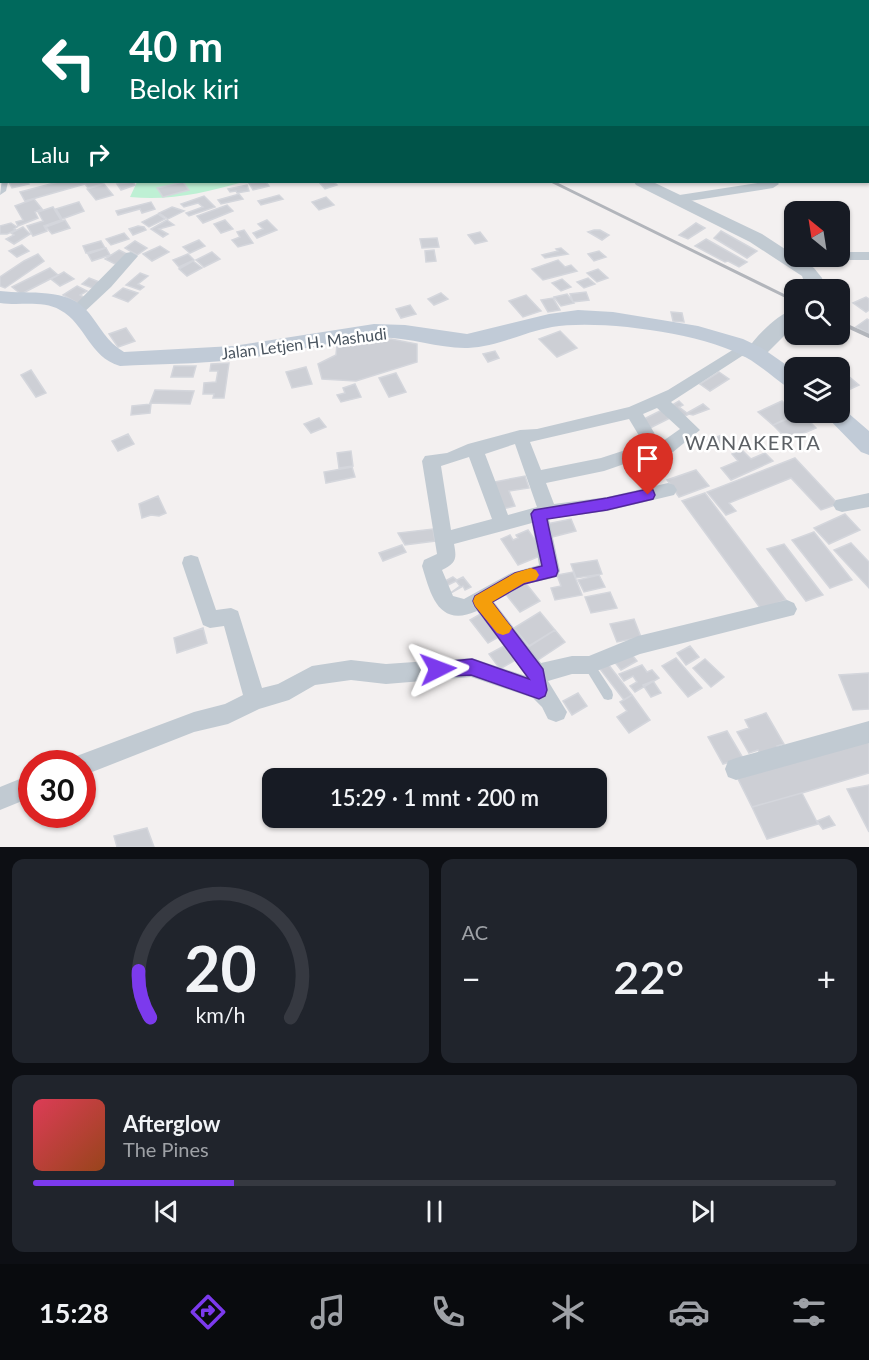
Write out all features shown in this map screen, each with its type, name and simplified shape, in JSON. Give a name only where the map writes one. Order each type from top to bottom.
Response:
[{"type":"main road","name":"Jalan Letjen H. Mashudi","points":[[0,297],[15,300],[52,300],[71,307],[106,352],[120,359],[256,351],[374,331],[405,332],[467,341],[491,337],[549,321],[578,317],[613,319],[691,331],[736,344],[755,353],[784,374]]},
{"type":"main road","points":[[846,423],[869,446]]},
{"type":"street","points":[[644,183],[756,238],[784,256]]},
{"type":"street","points":[[677,199],[716,186],[773,184]]},
{"type":"street","points":[[76,312],[131,256]]},
{"type":"street","points":[[850,256],[869,256]]},
{"type":"street","points":[[800,267],[813,279]]},
{"type":"street","points":[[520,436],[537,478],[550,571],[520,578],[481,601],[457,610],[448,605],[437,591],[431,566],[447,558],[431,462],[449,459],[474,448],[482,448],[520,436],[537,435],[633,412],[659,401],[739,351],[755,353],[784,324]]},
{"type":"street","points":[[537,478],[604,464],[654,447],[667,448],[679,436],[692,430],[659,401]]},
{"type":"street","points":[[633,412],[654,447]]},
{"type":"street","points":[[474,448],[503,525]]},
{"type":"street","points":[[444,539],[543,513],[607,504],[668,490]]},
{"type":"street","points":[[842,505],[869,500]]},
{"type":"street","points":[[191,563],[210,619],[231,617],[255,700]]},
{"type":"street","points":[[481,601],[538,682],[556,712]]},
{"type":"street","points":[[96,760],[194,722],[228,714],[255,700],[282,693],[312,676],[351,670],[386,674],[472,667],[496,677],[538,682],[572,665],[589,665],[638,645],[787,609]]},
{"type":"street","points":[[736,769],[869,732]]},
{"type":"street","points":[[0,799],[18,791]]},
{"type":"lane","points":[[589,665],[608,695]]},
{"type":"green space","points":[[137,183],[240,183],[187,195],[159,198],[130,197]]},
{"type":"building","points":[[10,183],[29,184],[12,188]]},
{"type":"building","points":[[54,183],[103,184],[88,188],[85,184],[25,201],[20,192]]},
{"type":"building","points":[[134,183],[135,185],[121,190],[117,184]]},
{"type":"building","points":[[184,183],[189,190],[163,197],[157,188]]},
{"type":"building","points":[[249,183],[267,183],[269,186],[253,190]]},
{"type":"building","points":[[320,183],[337,185],[325,189]]},
{"type":"building","points":[[104,184],[113,195],[96,200],[87,189]]},
{"type":"building","points":[[247,185],[249,191],[237,193],[236,191],[230,192],[228,189]]},
{"type":"building","points":[[239,194],[243,199],[221,204],[218,200]]},
{"type":"building","points":[[279,195],[283,199],[261,205],[258,201]]},
{"type":"building","points":[[204,196],[215,207],[189,216],[186,213],[203,207],[198,203],[184,207],[181,204]]},
{"type":"building","points":[[326,197],[334,205],[319,210],[312,202]]},
{"type":"building","points":[[34,199],[42,209],[35,212],[38,218],[18,226],[16,222],[23,220],[15,206]]},
{"type":"building","points":[[79,202],[84,211],[62,219],[56,209]]},
{"type":"building","points":[[151,202],[155,209],[142,213],[140,209],[118,215],[116,211]]},
{"type":"building","points":[[227,205],[233,211],[203,223],[197,216]]},
{"type":"building","points":[[53,207],[61,220],[44,226],[47,231],[33,236],[27,226],[43,221],[38,212]]},
{"type":"building","points":[[172,207],[184,211],[168,219],[159,213]]},
{"type":"building","points":[[158,214],[165,219],[149,227],[142,222]]},
{"type":"building","points":[[65,220],[70,228],[52,234],[46,227]]},
{"type":"building","points":[[167,220],[174,225],[159,229],[168,234],[163,237],[151,229]]},
{"type":"building","points":[[225,220],[233,229],[221,233],[214,224]]},
{"type":"building","points":[[267,220],[277,230],[257,238],[253,233],[263,229],[258,224]]},
{"type":"building","points":[[11,223],[17,227],[14,229],[16,230],[0,234],[0,226]]},
{"type":"building","points":[[696,223],[705,228],[688,239],[679,235]]},
{"type":"building","points":[[138,226],[146,230],[133,235],[129,229]]},
{"type":"building","points":[[23,227],[30,234],[14,244],[6,239],[14,235],[11,233]]},
{"type":"building","points":[[244,230],[253,243],[238,247],[232,240],[240,237],[237,232]]},
{"type":"building","points":[[600,230],[609,235],[602,240],[588,232]]},
{"type":"building","points":[[721,231],[757,251],[747,258],[714,238]]},
{"type":"building","points":[[480,232],[487,241],[475,244],[468,235]]},
{"type":"building","points":[[124,233],[129,239],[111,245],[106,239]]},
{"type":"building","points":[[437,238],[439,247],[422,248],[420,239]]},
{"type":"building","points":[[706,239],[747,262],[739,267],[695,246]]},
{"type":"building","points":[[199,240],[205,246],[190,253],[183,247]]},
{"type":"building","points":[[101,241],[105,248],[86,253],[83,246]]},
{"type":"building","points":[[135,241],[147,248],[137,255],[125,248]]},
{"type":"building","points":[[22,245],[29,251],[17,257],[9,251]]},
{"type":"building","points":[[160,246],[169,252],[152,261],[143,254]]},
{"type":"building","points":[[106,248],[110,255],[92,261],[88,254]]},
{"type":"building","points":[[561,248],[568,254],[545,258],[542,255],[558,251],[556,249]]},
{"type":"building","points":[[119,250],[131,256],[117,265],[105,259]]},
{"type":"building","points":[[434,250],[436,261],[426,262],[425,251]]},
{"type":"building","points":[[599,251],[606,257],[594,261],[588,254]]},
{"type":"building","points":[[212,252],[220,259],[204,267],[196,260]]},
{"type":"building","points":[[38,254],[44,261],[5,288],[0,286],[0,277]]},
{"type":"building","points":[[188,254],[194,260],[179,267],[173,260]]},
{"type":"building","points":[[558,260],[565,267],[571,265],[577,271],[543,280],[532,269]]},
{"type":"building","points":[[193,261],[202,268],[187,276],[179,269]]},
{"type":"building","points":[[50,268],[58,275],[21,294],[12,287]]},
{"type":"building","points":[[598,269],[608,278],[597,282],[587,273]]},
{"type":"building","points":[[64,272],[74,279],[60,286],[51,279]]},
{"type":"building","points":[[140,273],[148,276],[138,284],[144,287],[140,290],[126,285]]},
{"type":"building","points":[[89,278],[102,283],[95,289],[82,284]]},
{"type":"building","points":[[588,278],[595,284],[584,288],[577,282]]},
{"type":"building","points":[[562,279],[571,287],[561,291],[552,283]]},
{"type":"building","points":[[77,286],[87,291],[80,295],[87,299],[79,304],[63,295]]},
{"type":"building","points":[[123,288],[138,293],[128,302],[113,296]]},
{"type":"building","points":[[586,292],[589,300],[573,302],[570,294]]},
{"type":"building","points":[[441,293],[448,299],[434,305],[428,299]]},
{"type":"building","points":[[567,294],[574,303],[561,306],[554,297]]},
{"type":"building","points":[[526,295],[541,311],[523,317],[509,301]]},
{"type":"building","points":[[866,297],[869,299],[869,310],[866,312],[853,303]]},
{"type":"building","points":[[553,298],[560,310],[548,312],[541,300]]},
{"type":"building","points":[[410,305],[416,314],[401,318],[396,309]]},
{"type":"building","points":[[671,312],[682,313],[684,322],[673,321]]},
{"type":"building","points":[[867,319],[869,320],[869,334],[856,327]]},
{"type":"building","points":[[126,328],[135,341],[118,347],[109,334]]},
{"type":"building","points":[[560,331],[577,348],[557,357],[539,339]]},
{"type":"building","points":[[391,339],[417,344],[417,362],[356,381],[322,379],[318,364],[336,355],[337,344]]},
{"type":"building","points":[[495,351],[499,358],[488,362],[483,354]]},
{"type":"building","points":[[229,363],[224,398],[213,398],[214,394],[203,394],[204,383],[216,382],[218,371],[210,371],[211,364]]},
{"type":"building","points":[[174,366],[196,366],[193,377],[171,377]]},
{"type":"building","points":[[306,367],[312,384],[292,388],[286,372]]},
{"type":"building","points":[[31,370],[46,393],[36,397],[21,375]]},
{"type":"building","points":[[719,372],[729,379],[710,391],[700,384]]},
{"type":"building","points":[[396,373],[406,392],[389,397],[379,378]]},
{"type":"building","points":[[850,377],[859,385],[850,389]]},
{"type":"building","points":[[355,384],[361,397],[341,402],[337,395],[345,393],[343,388]]},
{"type":"building","points":[[155,390],[194,391],[190,404],[150,403]]},
{"type":"building","points":[[679,401],[683,405],[679,407],[687,413],[703,404],[709,409],[681,418],[669,407]]},
{"type":"building","points":[[782,401],[784,403],[784,420],[773,425],[758,412]]},
{"type":"building","points":[[151,404],[150,413],[131,415],[132,406]]},
{"type":"building","points":[[662,410],[670,418],[648,429],[640,421]]},
{"type":"building","points":[[319,418],[326,427],[311,433],[304,424]]},
{"type":"building","points":[[784,420],[784,423],[811,423],[816,428],[788,440],[773,425]]},
{"type":"building","points":[[128,434],[134,444],[118,451],[112,441]]},
{"type":"building","points":[[722,435],[729,443],[714,448],[707,440]]},
{"type":"building","points":[[741,449],[751,459],[765,453],[773,461],[731,480],[721,468],[738,461],[732,454]]},
{"type":"building","points":[[351,451],[353,466],[339,468],[337,453]]},
{"type":"building","points":[[795,458],[838,504],[821,510],[791,478],[729,503],[736,511],[726,515],[707,492]]},
{"type":"building","points":[[352,467],[355,477],[326,483],[324,472]]},
{"type":"building","points":[[696,470],[709,486],[679,497],[667,480]]},
{"type":"building","points":[[525,476],[529,488],[509,491],[515,506],[498,510],[489,483]]},
{"type":"building","points":[[705,493],[786,600],[761,609],[682,501]]},
{"type":"building","points":[[158,496],[166,513],[142,518],[139,504]]},
{"type":"building","points":[[845,514],[860,530],[829,544],[814,528]]},
{"type":"building","points":[[571,519],[576,531],[552,537],[546,524]]},
{"type":"building","points":[[433,529],[435,541],[405,545],[398,533]]},
{"type":"building","points":[[528,530],[545,554],[518,565],[501,539],[510,535],[513,540],[518,538],[516,535]]},
{"type":"building","points":[[814,532],[852,580],[830,588],[792,540]]},
{"type":"building","points":[[851,543],[869,562],[869,588],[834,550]]},
{"type":"building","points":[[784,544],[823,595],[806,601],[767,549]]},
{"type":"building","points":[[402,545],[406,552],[383,561],[379,553]]},
{"type":"building","points":[[597,560],[602,574],[576,578],[571,564]]},
{"type":"building","points":[[573,572],[582,595],[555,600],[551,588],[561,586],[557,575]]},
{"type":"building","points":[[599,575],[605,587],[584,592],[578,580]]},
{"type":"building","points":[[453,577],[457,580],[463,577],[471,587],[465,590],[463,586],[449,594],[460,586],[456,581],[446,586],[443,582]]},
{"type":"building","points":[[524,581],[540,601],[520,612],[504,592]]},
{"type":"building","points":[[610,592],[617,608],[591,613],[585,597]]},
{"type":"building","points":[[484,612],[502,635],[488,643],[470,620]]},
{"type":"building","points":[[540,612],[555,630],[529,646],[514,628]]},
{"type":"building","points":[[634,619],[641,637],[617,642],[610,624]]},
{"type":"building","points":[[203,628],[207,643],[177,653],[174,638]]},
{"type":"building","points":[[555,630],[565,642],[535,662],[525,649]]},
{"type":"building","points":[[506,645],[517,659],[500,669],[489,654]]},
{"type":"building","points":[[690,646],[699,657],[686,665],[677,653]]},
{"type":"building","points":[[629,651],[637,661],[621,670],[613,660]]},
{"type":"building","points":[[676,658],[702,688],[688,697],[662,666]]},
{"type":"building","points":[[705,659],[724,677],[711,687],[693,668]]},
{"type":"building","points":[[608,664],[632,695],[624,700],[600,669]]},
{"type":"building","points":[[642,665],[647,672],[652,670],[659,678],[635,692],[630,686],[637,682],[633,676],[624,681],[619,674]]},
{"type":"building","points":[[869,673],[869,709],[853,710],[839,675]]},
{"type":"building","points":[[653,681],[661,693],[651,697],[643,685]]},
{"type":"building","points":[[578,693],[587,706],[572,715],[563,701]]},
{"type":"building","points":[[632,695],[650,720],[629,733],[617,717],[627,711],[620,702]]},
{"type":"building","points":[[766,713],[784,744],[777,746],[779,751],[762,757],[758,750],[749,753],[737,732],[749,728],[745,720]]},
{"type":"building","points":[[727,731],[743,758],[723,764],[708,737]]},
{"type":"building","points":[[869,736],[869,773],[802,793],[752,807],[736,775]]},
{"type":"building","points":[[869,785],[869,832],[847,789]]},
{"type":"building","points":[[802,793],[818,824],[767,839],[752,807]]},
{"type":"building","points":[[829,816],[835,825],[823,829],[817,821]]},
{"type":"building","points":[[147,828],[154,847],[117,847],[114,836]]},
{"type":"railway","points":[[555,183],[784,296]]},
{"type":"railway","points":[[850,327],[869,336]]},
{"type":"slow traffic","points":[[503,628],[481,601],[520,578],[531,575]]},
{"type":"district","name":"WANAKERTA","points":[[753,442]]},
{"type":"route","points":[[438,669],[472,667],[539,690],[537,674],[481,601],[520,578],[550,571],[539,514],[607,504],[648,495]]}]
